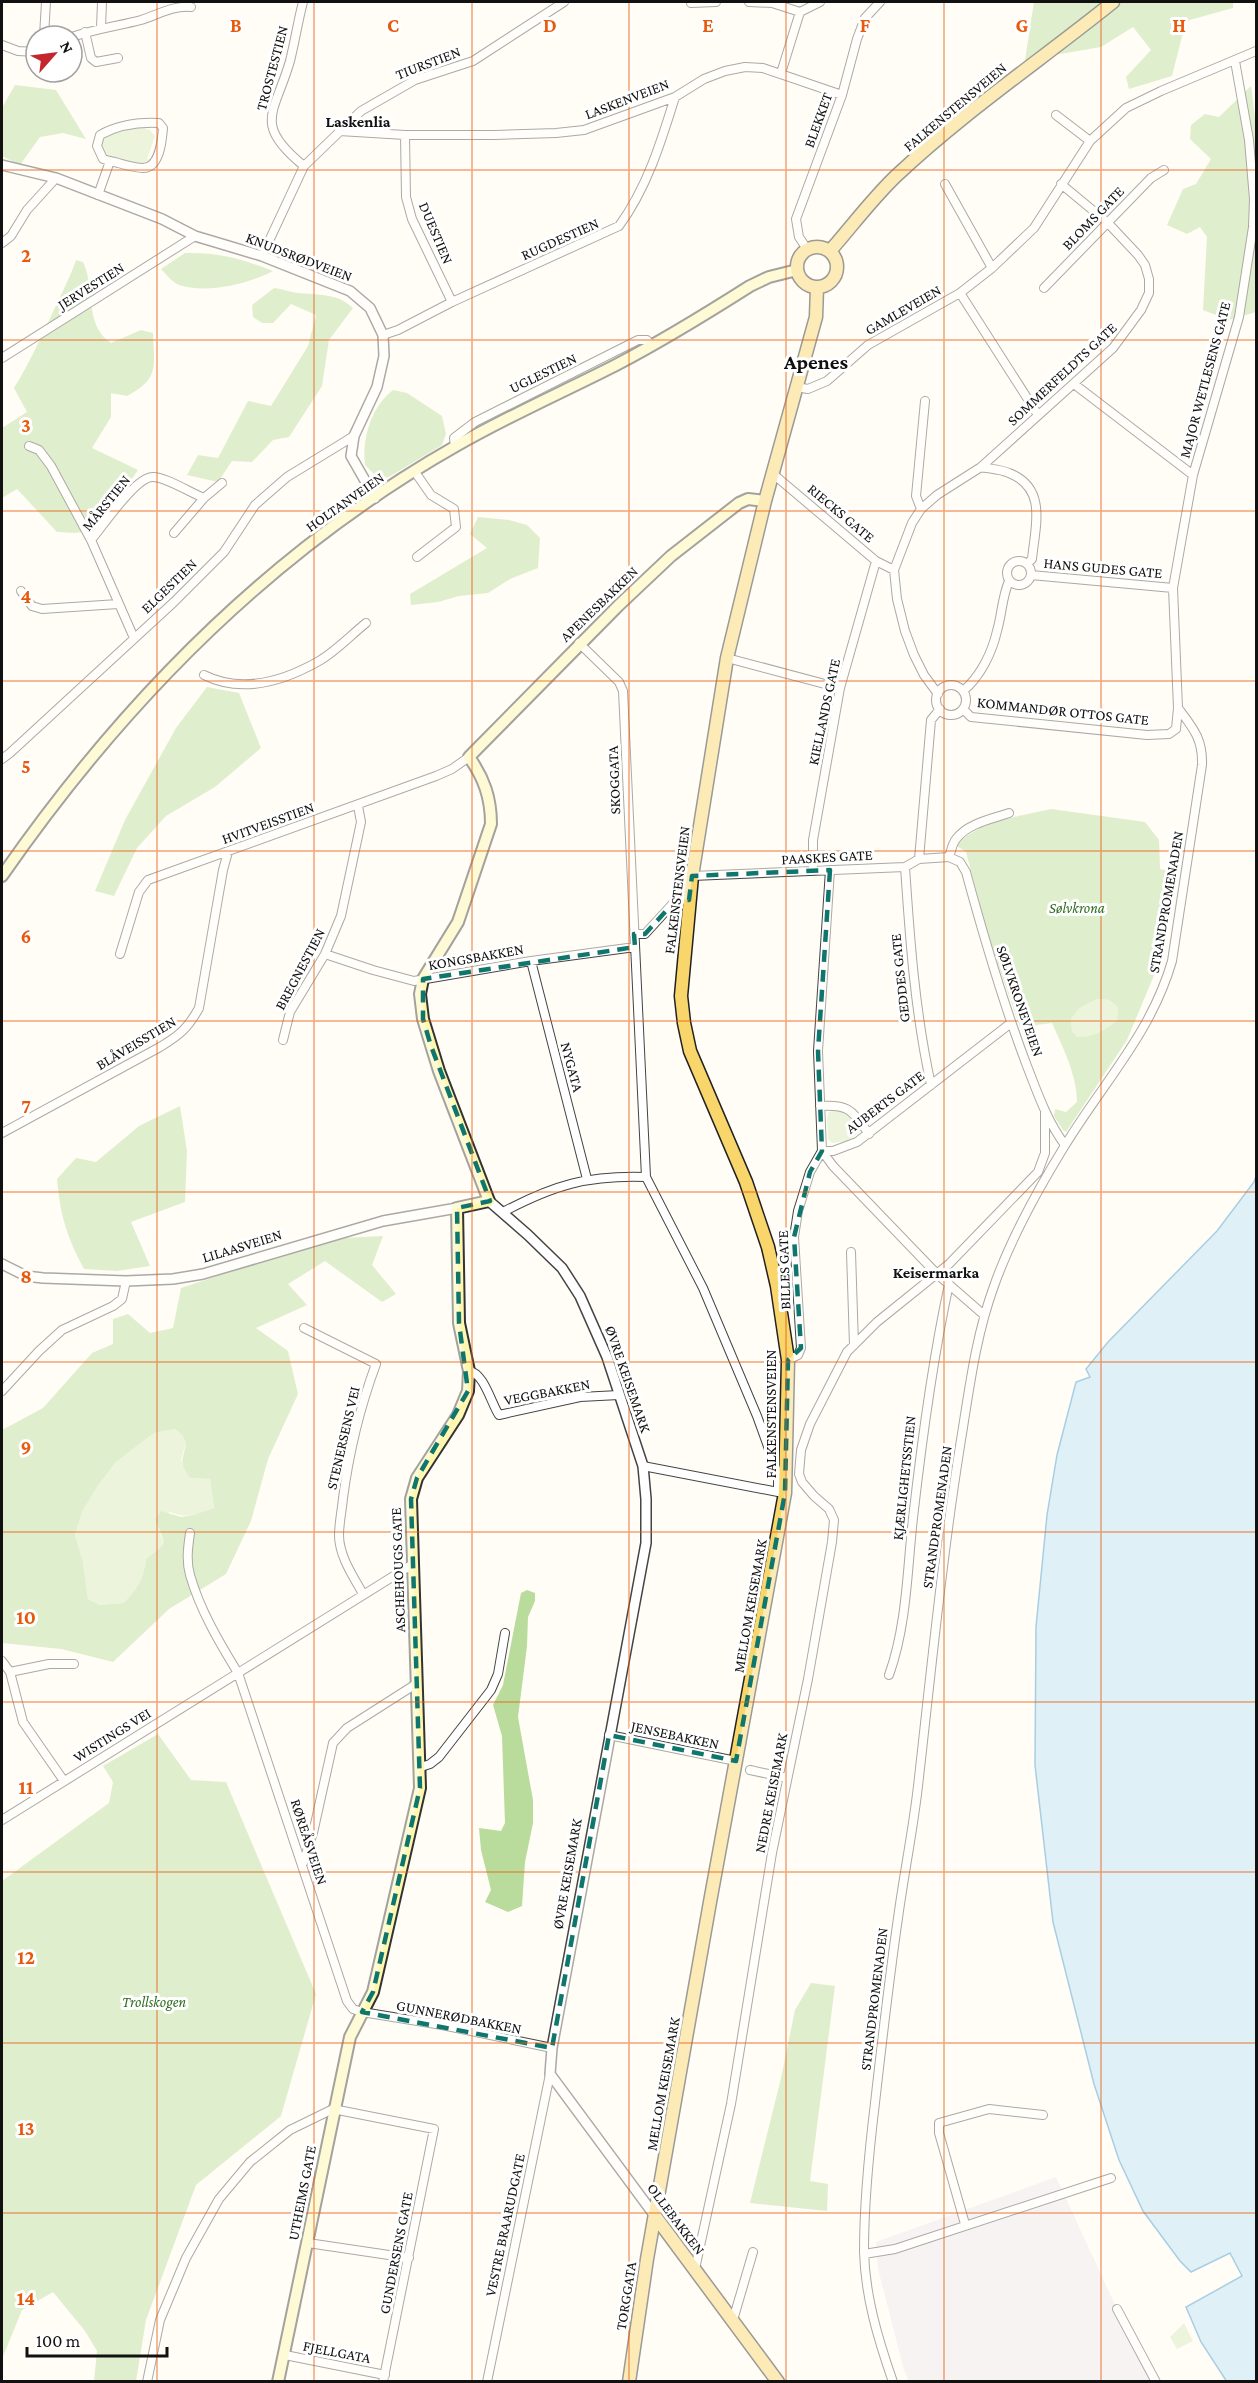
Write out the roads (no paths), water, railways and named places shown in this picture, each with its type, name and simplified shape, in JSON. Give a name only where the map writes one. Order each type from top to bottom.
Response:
[{"type":"main road","name":"FALKENSTENSVEIEN","points":[[830,251],[879,194],[907,166],[1017,75],[1061,44],[1113,2]]},
{"type":"main road","points":[[819,247],[830,251],[836,261],[836,274],[829,284],[817,287],[806,284],[797,270],[801,254],[807,249],[819,247]]},
{"type":"main road","name":"HOLTANVEIEN","points":[[2,876],[61,793],[147,692],[260,585],[320,537],[454,447],[651,345],[750,286],[769,277],[797,270]]},
{"type":"main road","name":"FALKENSTENSVEIEN","points":[[782,1492],[788,1360],[780,1305],[764,1236],[746,1182],[700,1078],[684,1023],[681,996],[692,876],[727,657],[772,473],[816,317],[817,287]]},
{"type":"main road","name":"APENESBAKKEN","points":[[469,757],[579,643],[671,556],[748,499],[765,501]]},
{"type":"main road","points":[[469,757],[485,783],[491,809],[491,824],[458,922],[423,979],[420,994],[423,1019],[445,1088],[489,1201]]},
{"type":"main road","name":"LILAASVEIEN","points":[[457,1208],[489,1201]]},
{"type":"main road","name":"ASCHEHOUGS GATE","points":[[362,2012],[373,1992],[420,1788],[410,1512],[413,1490],[422,1470],[465,1401],[469,1371],[459,1323],[457,1208]]},
{"type":"main road","name":"MELLOM KEISEMARK","points":[[655,2216],[782,1492]]},
{"type":"main road","name":"UTHEIMS GATE","points":[[278,2382],[308,2243],[333,2109],[350,2037],[362,2012]]},
{"type":"main road","name":"OLLEBAKKEN","points":[[655,2216],[778,2382]]},
{"type":"main road","name":"TORGGATA","points":[[629,2382],[655,2216]]},
{"type":"street","points":[[45,24],[46,2]]},
{"type":"street","points":[[101,28],[102,2]]},
{"type":"street","name":"TROSTESTIEN","points":[[303,2],[289,63],[271,115],[272,128],[278,142],[304,166]]},
{"type":"street","name":"TIURSTIEN","points":[[262,256],[304,166],[339,131],[375,101],[414,80],[474,61],[564,2]]},
{"type":"street","points":[[691,3],[716,2]]},
{"type":"street","points":[[749,2],[779,5],[800,12],[820,2]]},
{"type":"street","name":"BLEKKET","points":[[807,249],[799,237],[796,219],[842,95],[857,39],[866,18],[880,2]]},
{"type":"street","points":[[118,58],[96,62],[91,58],[85,32],[138,20],[183,6],[191,6]]},
{"type":"street","points":[[781,73],[800,12]]},
{"type":"street","points":[[2,45],[24,51]]},
{"type":"street","name":"GAMLEVEIEN","points":[[796,387],[808,389],[827,381],[868,345],[960,293],[992,268],[1034,228],[1090,141],[1126,108],[1257,51]]},
{"type":"street","name":"MAJOR WETLESENS GATE","points":[[1178,708],[1173,588],[1193,475],[1239,317],[1253,227],[1254,199],[1249,140],[1235,61]]},
{"type":"street","name":"LASKENVEIEN","points":[[339,131],[405,135],[546,134],[584,130],[675,97],[704,79],[745,67],[763,68],[781,73],[842,95]]},
{"type":"street","name":"RUGDESTIEN","points":[[383,335],[619,226],[634,204],[663,137],[675,97]]},
{"type":"street","points":[[1056,115],[1090,141]]},
{"type":"street","points":[[144,122],[159,123],[163,128],[158,155],[152,165],[144,168],[110,161],[103,159],[97,146],[100,135],[112,129],[144,122]]},
{"type":"street","name":"DUESTIEN","points":[[405,135],[406,197],[412,219],[452,302]]},
{"type":"street","points":[[98,195],[110,161]]},
{"type":"street","name":"KNUDSRØDVEIEN","points":[[2,165],[56,178],[162,219],[195,236],[262,256],[351,291],[370,308],[383,335],[384,356],[377,387],[354,436],[351,456],[375,498]]},
{"type":"street","name":"BLOMS GATE","points":[[1044,288],[1151,178],[1164,170]]},
{"type":"street","points":[[2,243],[10,236],[27,210],[56,178]]},
{"type":"street","points":[[945,184],[992,268]]},
{"type":"street","name":"SOMMERFELDTS GATE","points":[[921,509],[937,495],[981,467],[1074,384],[1125,334],[1149,293],[1149,279],[1145,265],[1107,222],[1061,184]]},
{"type":"street","name":"JERVESTIEN","points":[[2,358],[195,236]]},
{"type":"street","points":[[960,293],[1038,415]]},
{"type":"street","points":[[1074,384],[1193,475]]},
{"type":"street","points":[[925,401],[916,496],[921,509],[912,524],[894,570],[897,599],[905,631],[924,675],[938,694]]},
{"type":"street","name":"ELGESTIEN","points":[[2,759],[174,602],[224,552],[255,505],[287,477],[354,436]]},
{"type":"street","points":[[29,446],[39,450],[51,466],[91,540]]},
{"type":"street","points":[[981,467],[1008,472],[1022,480],[1032,493],[1038,507],[1032,559],[1027,564]]},
{"type":"street","points":[[415,472],[431,495],[454,509],[456,527],[417,557]]},
{"type":"street","name":"RIECKS GATE","points":[[772,473],[876,561],[894,570]]},
{"type":"street","name":"MÅRSTIEN","points":[[134,638],[91,540],[132,489],[145,479],[159,478],[204,498]]},
{"type":"street","points":[[174,533],[204,498],[222,483]]},
{"type":"street","name":"KIELLANDS GATE","points":[[813,871],[813,840],[840,688],[876,561]]},
{"type":"street","points":[[1019,561],[1027,564],[1031,575],[1024,584],[1016,585],[1009,581],[1006,574],[1009,566],[1019,561]]},
{"type":"street","name":"HANS GUDES GATE","points":[[1031,575],[1173,588]]},
{"type":"street","points":[[963,691],[972,683],[988,658],[997,632],[1004,593],[1009,581]]},
{"type":"street","points":[[21,591],[33,606],[42,609],[118,604]]},
{"type":"street","points":[[204,675],[216,680],[250,685],[268,683],[321,660],[366,623]]},
{"type":"street","name":"SKOGGATA","points":[[579,643],[619,682],[624,691],[646,1177]]},
{"type":"street","points":[[727,657],[840,688]]},
{"type":"street","points":[[948,685],[957,686],[963,691],[966,700],[963,709],[952,714],[940,709],[937,701],[938,694],[948,685]]},
{"type":"street","name":"KOMMANDØR OTTOS GATE","points":[[963,709],[971,717],[1147,735],[1169,734],[1176,729],[1178,708]]},
{"type":"street","name":"STRANDPROMENADEN","points":[[893,2382],[871,2310],[864,2254],[869,2157],[898,1918],[918,1790],[954,1483],[975,1350],[984,1315],[1000,1270],[1018,1230],[1065,1145],[1136,1043],[1162,994],[1172,961],[1202,757],[1202,747],[1195,731],[1178,708]]},
{"type":"street","points":[[919,859],[931,720],[940,709]]},
{"type":"street","name":"HVITVEISSTIEN","points":[[120,954],[139,892],[148,880],[358,806],[444,773],[469,757]]},
{"type":"street","name":"BREGNESTIEN","points":[[283,1040],[290,1012],[326,954],[341,916],[352,874],[361,822],[358,806]]},
{"type":"street","points":[[949,858],[955,840],[965,830],[1009,813]]},
{"type":"street","name":"BLÅVEISSTIEN","points":[[2,1133],[160,1047],[180,1035],[190,1025],[200,1008],[228,852]]},
{"type":"street","name":"PAASKES GATE","points":[[692,876],[905,867],[919,859],[949,858],[960,862]]},
{"type":"street","name":"SØLVKRONEVEIEN","points":[[960,862],[966,872],[1011,1023],[1045,1112],[1054,1131],[1065,1145]]},
{"type":"street","name":"GEDDES GATE","points":[[905,867],[919,1033],[931,1085]]},
{"type":"street","name":"BILLES GATE","points":[[788,1360],[798,1355],[801,1348],[794,1237],[798,1211],[810,1172],[822,1150],[818,1052],[831,870]]},
{"type":"street","points":[[634,934],[645,934],[677,899],[689,900]]},
{"type":"street","name":"KONGSBAKKEN","points":[[326,954],[405,979],[423,979],[634,947]]},
{"type":"street","name":"NYGATA","points":[[531,961],[587,1179]]},
{"type":"street","name":"AUBERTS GATE","points":[[822,1150],[843,1148],[869,1134],[1011,1023]]},
{"type":"street","points":[[820,1106],[845,1107],[854,1114],[869,1134]]},
{"type":"street","name":"NEDRE KEISEMARK","points":[[695,2269],[743,2038],[764,1903],[808,1679],[834,1520],[829,1509],[814,1497],[802,1482],[801,1450],[810,1424],[847,1352],[877,1322],[938,1274],[1038,1172],[1045,1153],[1045,1112]]},
{"type":"street","points":[[822,1150],[865,1200],[938,1274],[984,1315]]},
{"type":"street","points":[[503,1212],[554,1188],[587,1179],[612,1176],[646,1177]]},
{"type":"street","name":"MELLOM KEISEMARK","points":[[646,1177],[703,1288],[757,1416],[778,1474],[782,1492]]},
{"type":"street","name":"ØVRE KEISEMARK","points":[[489,1201],[549,1255],[571,1280],[596,1330],[619,1395],[642,1466],[646,1499],[646,1543],[552,2048],[550,2074]]},
{"type":"street","name":"LILAASVEIEN","points":[[2,1264],[26,1276],[126,1281],[173,1279],[202,1274],[383,1221],[457,1208]]},
{"type":"street","points":[[851,1252],[854,1345]]},
{"type":"street","points":[[2,1391],[62,1330],[122,1299],[126,1281]]},
{"type":"street","name":"KJÆRLIGHETSSTIEN","points":[[888,1675],[896,1656],[903,1621],[923,1425],[934,1354],[949,1284]]},
{"type":"street","name":"STENERSENS VEI","points":[[304,1328],[376,1364],[365,1394],[346,1476],[339,1535],[341,1550],[363,1594]]},
{"type":"street","name":"VEGGBAKKEN","points":[[469,1371],[480,1377],[499,1415],[580,1397],[619,1395]]},
{"type":"street","points":[[642,1466],[782,1492]]},
{"type":"street","points":[[190,1533],[188,1553],[190,1574],[214,1634],[238,1673]]},
{"type":"street","name":"WISTINGS VEI","points":[[2,1820],[413,1564]]},
{"type":"street","points":[[421,1767],[439,1757],[491,1690],[498,1674],[505,1633]]},
{"type":"street","points":[[2,1661],[10,1672],[23,1722],[64,1781]]},
{"type":"street","points":[[10,1672],[49,1664],[74,1664]]},
{"type":"street","name":"RØREÅSVEIEN","points":[[238,1673],[347,2001],[353,2009],[362,2012]]},
{"type":"street","points":[[303,1863],[313,1833],[333,1743],[346,1728],[416,1684]]},
{"type":"street","name":"JENSEBAKKEN","points":[[609,1734],[736,1761]]},
{"type":"street","points":[[750,1770],[787,1778]]},
{"type":"street","name":"GUNNERØDBAKKEN","points":[[362,2012],[442,2025],[552,2048]]},
{"type":"street","name":"OLLEBAKKEN","points":[[550,2074],[655,2216]]},
{"type":"street","name":"VESTRE BRAARUDGATE","points":[[487,2382],[550,2074]]},
{"type":"street","points":[[147,2382],[160,2320],[186,2258],[219,2199],[250,2162],[290,2130],[333,2109]]},
{"type":"street","name":"GUNDERSENS GATE","points":[[333,2109],[434,2129],[384,2378]]},
{"type":"street","points":[[965,2224],[939,2133],[939,2122],[983,2110],[1042,2115]]},
{"type":"street","points":[[864,2254],[895,2249],[965,2224],[1111,2178]]},
{"type":"street","points":[[308,2243],[409,2259]]},
{"type":"street","points":[[733,2320],[753,2253]]},
{"type":"street","points":[[1117,2309],[1156,2382]]},
{"type":"street","name":"FJELLGATA","points":[[285,2355],[384,2378]]},
{"type":"water","points":[[1256,1176],[1256,2381],[1227,2382],[1201,2342],[1186,2307],[1242,2276],[1230,2253],[1191,2272],[1180,2261],[1143,2211],[1119,2160],[1094,2084],[1053,1922],[1035,1765],[1036,1627],[1047,1515],[1057,1455],[1076,1382],[1090,1377],[1086,1369],[1108,1342],[1217,1231],[1254,1182]]},
{"type":"district","name":"Laskenlia","points":[[358,121]]},
{"type":"district","name":"Apenes","points":[[816,362]]},
{"type":"district","name":"Keisermarka","points":[[936,1272]]},
{"type":"park label","name":"Sølvkrona","points":[[1077,908]]},
{"type":"park label","name":"Trollskogen","points":[[154,2002]]}]
